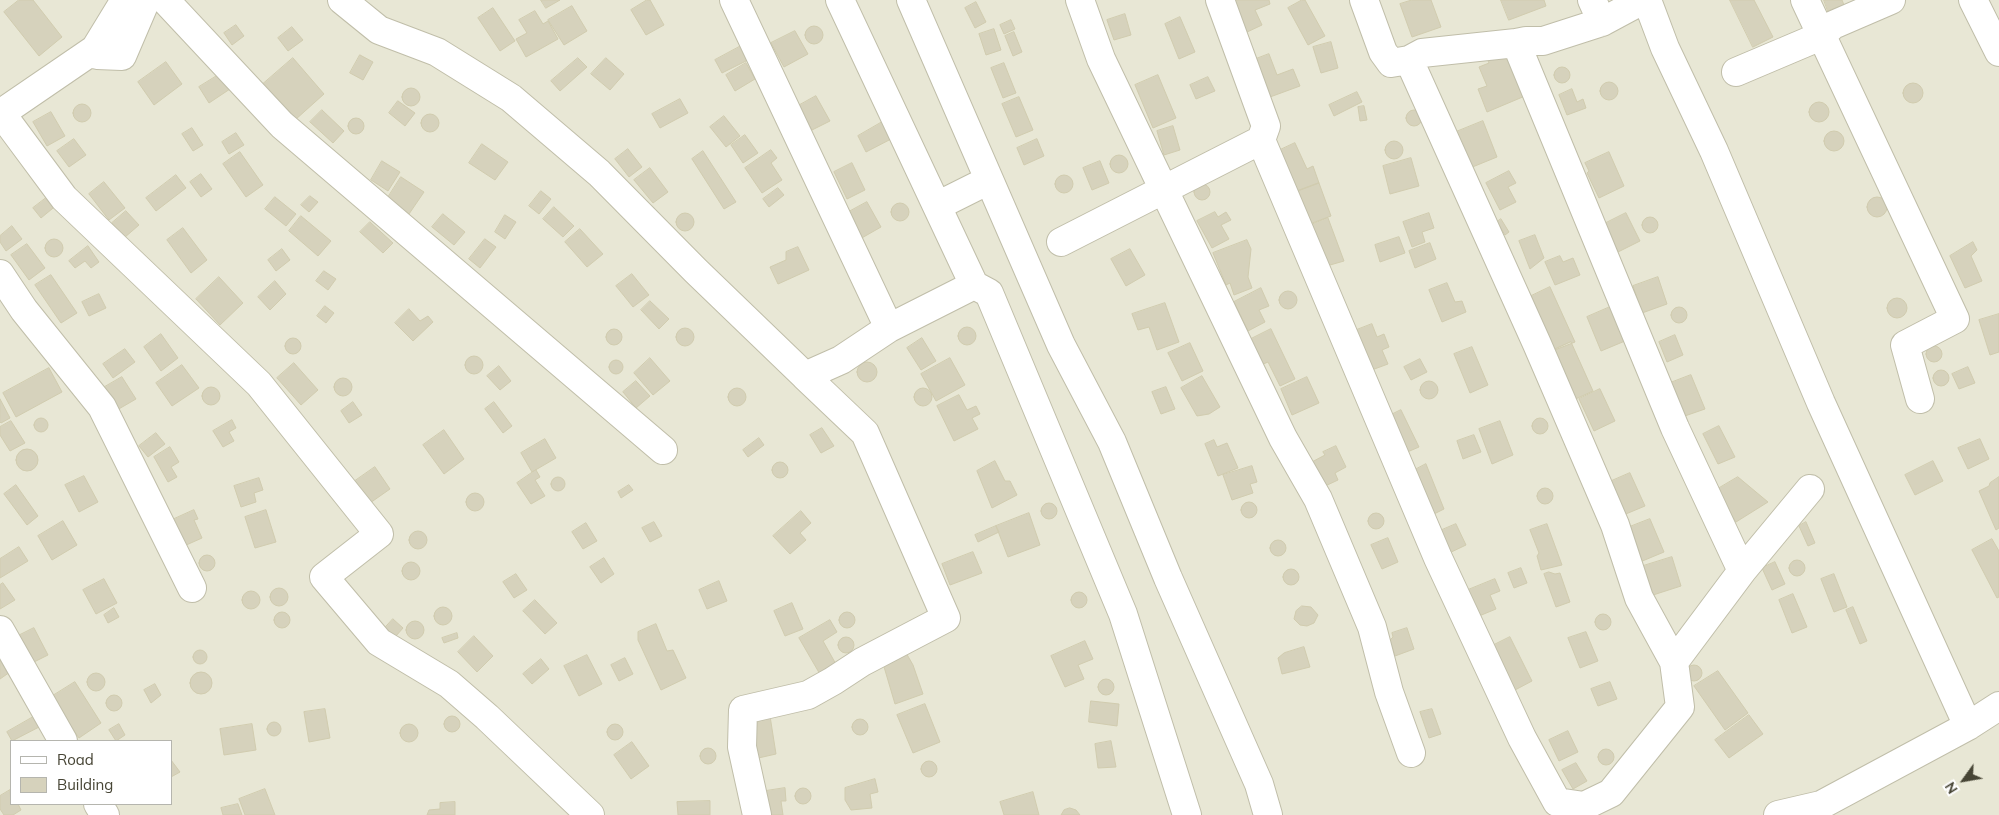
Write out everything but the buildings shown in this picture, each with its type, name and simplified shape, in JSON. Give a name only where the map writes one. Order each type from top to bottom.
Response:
[{"type":"street","points":[[125,0],[95,49],[0,113],[64,198],[260,384],[379,534],[324,578],[379,642],[449,684],[488,716],[590,815]]},
{"type":"street","points":[[95,49],[97,55],[122,56],[146,0]]},
{"type":"street","points":[[164,0],[282,125],[663,450]]},
{"type":"street","points":[[342,0],[379,30],[437,52],[512,98],[599,173],[696,271],[865,432],[946,618],[862,662],[808,695],[743,710],[742,747],[758,815]]},
{"type":"street","points":[[734,0],[889,328]]},
{"type":"street","points":[[840,0],[974,284],[989,294],[1123,614],[1187,815]]},
{"type":"street","points":[[910,0],[1061,345],[1112,442],[1168,578],[1259,784],[1268,815]]},
{"type":"street","points":[[1080,0],[1101,59],[1283,438],[1318,499],[1372,627],[1389,692],[1411,753]]},
{"type":"street","points":[[1220,0],[1266,126],[1261,140],[1438,558],[1522,738],[1557,802],[1584,806],[1611,793],[1680,707],[1674,662],[1639,598],[1615,525],[1537,344],[1409,60]]},
{"type":"street","points":[[1364,0],[1383,52],[1391,62],[1409,60],[1422,53],[1516,44],[1526,41],[1543,41],[1597,11],[1643,0]]},
{"type":"street","points":[[1647,0],[1665,48],[1714,151],[1821,404],[1968,726]]},
{"type":"street","points":[[1805,0],[1820,36],[1955,319],[1905,345],[1920,399]]},
{"type":"street","points":[[1736,72],[1820,36],[1833,25],[1891,0]]},
{"type":"street","points":[[1973,0],[1999,52]]},
{"type":"street","points":[[1516,44],[1675,428],[1742,571]]},
{"type":"street","points":[[1061,242],[1261,140]]},
{"type":"street","points":[[937,206],[989,180]]},
{"type":"street","points":[[0,274],[24,310],[102,407],[192,588]]},
{"type":"street","points":[[805,376],[842,360],[889,328],[974,284]]},
{"type":"street","points":[[1674,662],[1742,571],[1810,489]]},
{"type":"street","points":[[0,630],[62,740]]},
{"type":"street","points":[[1778,815],[1821,805],[1968,726],[1999,706]]},
{"type":"shaded area","points":[[0,0],[1999,0],[1999,815],[0,815]]}]
